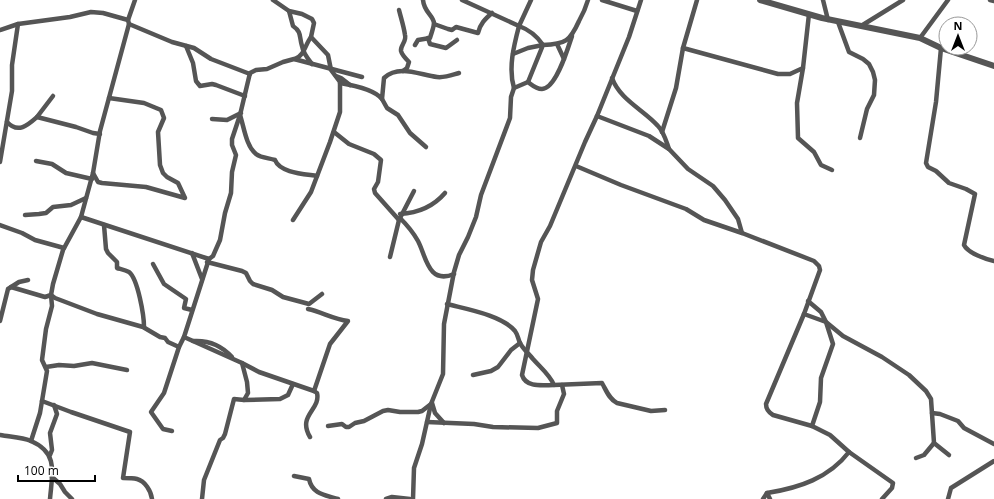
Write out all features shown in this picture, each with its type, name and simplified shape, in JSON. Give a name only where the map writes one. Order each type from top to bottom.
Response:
[{"type":"street","points":[[31,441],[38,421],[47,371],[42,360],[46,329],[52,306],[51,295],[64,248],[81,217],[92,179],[100,134],[135,0]]},
{"type":"street","points":[[172,431],[163,429],[150,412],[164,393],[179,346],[184,337],[208,260],[213,256],[220,240],[225,213],[231,193],[232,172],[236,156],[232,146],[232,139],[241,114],[250,74],[252,71],[267,69],[283,62],[301,57],[314,24],[312,19],[302,14],[289,11],[273,0]]},
{"type":"street","points":[[423,0],[424,7],[432,18],[434,24],[428,38],[430,44],[446,48],[457,40]]},
{"type":"street","points":[[462,0],[474,2],[492,13],[527,29],[537,36],[543,45]]},
{"type":"street","points":[[414,499],[414,468],[422,444],[431,404],[443,374],[443,341],[447,304],[454,274],[459,255],[476,217],[481,195],[510,118],[511,98],[514,88],[511,80],[513,54],[519,26],[531,0]]},
{"type":"street","points":[[528,82],[537,89],[549,87],[564,59],[588,0]]},
{"type":"street","points":[[602,0],[637,11]]},
{"type":"street","points":[[641,0],[629,37],[598,116],[585,142],[550,226],[541,242],[533,270],[532,280],[538,299],[522,375],[525,381],[533,384],[562,385],[602,383],[612,400],[617,403],[651,411],[665,410]]},
{"type":"street","points":[[662,132],[676,88],[683,48],[697,0]]},
{"type":"street","points":[[760,0],[828,20],[920,38],[938,47]]},
{"type":"street","points":[[822,0],[828,20]]},
{"type":"street","points":[[861,26],[903,0]]},
{"type":"street","points":[[920,38],[948,0]]},
{"type":"street","points":[[990,0],[994,1]]},
{"type":"street","points":[[399,10],[403,30],[406,36],[401,52],[409,62],[407,68],[403,71]]},
{"type":"street","points":[[289,11],[293,26],[298,29],[301,34],[303,50],[312,64]]},
{"type":"street","points":[[0,30],[18,24],[70,17],[91,12],[103,13],[129,22],[172,42],[194,48],[211,59],[250,74]]},
{"type":"street","points":[[434,24],[452,30],[456,27],[478,33],[479,27],[492,13]]},
{"type":"street","points":[[809,14],[803,68],[797,103],[798,138],[814,152],[821,165],[832,170]]},
{"type":"street","points":[[838,22],[849,52],[863,59],[868,64],[873,72],[875,80],[874,95],[867,109],[860,138]]},
{"type":"street","points":[[0,162],[12,91],[12,65],[18,24]]},
{"type":"street","points":[[513,54],[528,48],[557,44],[567,40],[573,35]]},
{"type":"street","points":[[293,220],[311,192],[340,112],[340,83],[331,70],[328,55],[310,37]]},
{"type":"street","points":[[415,45],[418,40],[428,38]]},
{"type":"street","points":[[557,44],[564,59]]},
{"type":"street","points":[[514,88],[528,82],[543,45]]},
{"type":"street","points":[[186,46],[193,63],[196,81],[200,86],[212,84],[245,96]]},
{"type":"street","points":[[683,48],[778,74],[790,74],[803,68]]},
{"type":"street","points":[[940,56],[926,163],[928,167],[936,171],[949,183],[975,194],[964,245],[970,251],[994,261]]},
{"type":"street","points":[[965,56],[994,66]]},
{"type":"street","points":[[294,59],[362,77]]},
{"type":"street","points":[[382,99],[384,78],[395,72],[416,72],[437,77],[445,77],[459,73]]},
{"type":"street","points":[[336,76],[350,85]]},
{"type":"street","points":[[612,78],[619,91],[658,126],[669,149]]},
{"type":"street","points":[[340,83],[379,95],[387,108],[398,115],[410,133],[426,147]]},
{"type":"street","points":[[7,122],[10,126],[20,128],[26,127],[53,96]]},
{"type":"street","points":[[93,173],[98,182],[146,187],[185,198],[178,183],[163,173],[160,165],[158,132],[164,118],[161,110],[144,103],[109,98]]},
{"type":"street","points":[[212,119],[227,120],[241,114]]},
{"type":"street","points":[[241,114],[249,142],[256,153],[260,156],[275,160],[277,164],[284,169],[317,176]]},
{"type":"street","points":[[37,116],[100,134]]},
{"type":"street","points":[[598,116],[649,136],[669,149],[688,169],[713,186],[738,219],[742,233]]},
{"type":"street","points":[[334,132],[349,144],[374,154],[381,160],[378,182],[374,189],[375,193],[394,214],[401,217],[412,232],[420,247],[425,262],[433,272],[442,276],[454,274]]},
{"type":"street","points":[[36,161],[52,164],[66,173],[92,179]]},
{"type":"street","points":[[576,166],[621,185],[686,209],[704,220],[742,233],[817,263],[820,270],[804,314],[766,404],[766,408],[768,412],[773,415],[812,426],[830,435],[849,452],[893,483],[892,488],[882,499]]},
{"type":"street","points":[[390,257],[401,217],[414,191]]},
{"type":"street","points":[[401,217],[421,211],[438,201],[445,193]]},
{"type":"street","points":[[25,215],[46,213],[53,207],[71,205],[86,198]]},
{"type":"street","points":[[81,217],[242,271],[246,273],[253,284],[272,290],[283,298],[308,304],[322,294]]},
{"type":"street","points":[[104,225],[106,249],[117,262],[116,268],[128,272],[133,276],[143,310],[144,327]]},
{"type":"street","points":[[0,226],[22,233],[35,240],[64,248]]},
{"type":"street","points":[[192,253],[202,279]]},
{"type":"street","points":[[153,264],[164,284],[186,299],[184,308],[192,310]]},
{"type":"street","points":[[0,321],[8,289],[19,282],[28,280]]},
{"type":"street","points":[[11,287],[45,298],[51,295]]},
{"type":"street","points":[[51,295],[55,298],[97,314],[144,327],[164,338],[168,342],[179,346]]},
{"type":"street","points":[[808,301],[821,312],[833,344],[821,378],[820,402],[812,426]]},
{"type":"street","points":[[447,304],[478,312],[502,321],[516,333],[520,343],[542,370],[551,378],[554,385]]},
{"type":"street","points":[[308,309],[324,313],[336,319],[348,321],[330,344],[314,391]]},
{"type":"street","points":[[804,314],[826,322],[850,340],[882,357],[914,379],[926,391],[931,399],[934,443],[924,455],[916,458]]},
{"type":"street","points":[[184,337],[259,372],[314,391],[317,396],[316,400],[305,424],[305,428],[310,437]]},
{"type":"street","points":[[473,375],[491,371],[498,367],[511,350],[520,343]]},
{"type":"street","points":[[46,367],[59,365],[74,366],[92,363],[127,370]]},
{"type":"street","points":[[242,363],[248,389],[248,393],[244,400]]},
{"type":"street","points":[[202,499],[204,480],[220,440],[225,434],[234,398],[244,400],[280,400],[288,395],[294,384]]},
{"type":"street","points":[[427,422],[474,424],[493,427],[538,428],[557,423],[557,411],[564,394],[562,385]]},
{"type":"street","points":[[42,401],[130,432],[123,478],[135,478],[141,481],[150,491],[152,499]]},
{"type":"street","points":[[431,404],[435,413],[444,423]]},
{"type":"street","points":[[328,426],[342,424],[346,427],[350,427],[355,423],[364,421],[383,411],[418,412],[422,411],[431,404]]},
{"type":"street","points":[[50,499],[52,464],[50,455],[52,450],[50,433],[57,414],[54,406]]},
{"type":"street","points":[[932,413],[940,414],[958,421],[964,428],[994,444]]},
{"type":"street","points":[[0,435],[31,441],[44,449],[50,455]]},
{"type":"street","points":[[934,443],[949,455]]},
{"type":"street","points":[[763,499],[767,493],[798,487],[820,478],[837,465],[849,452]]},
{"type":"street","points":[[948,499],[951,488],[994,462]]},
{"type":"street","points":[[294,476],[309,479],[310,486],[314,490],[338,499]]},
{"type":"street","points":[[52,477],[60,484],[72,499]]},
{"type":"street","points":[[767,493],[770,499]]},
{"type":"street","points":[[386,499],[392,497],[410,499]]}]
